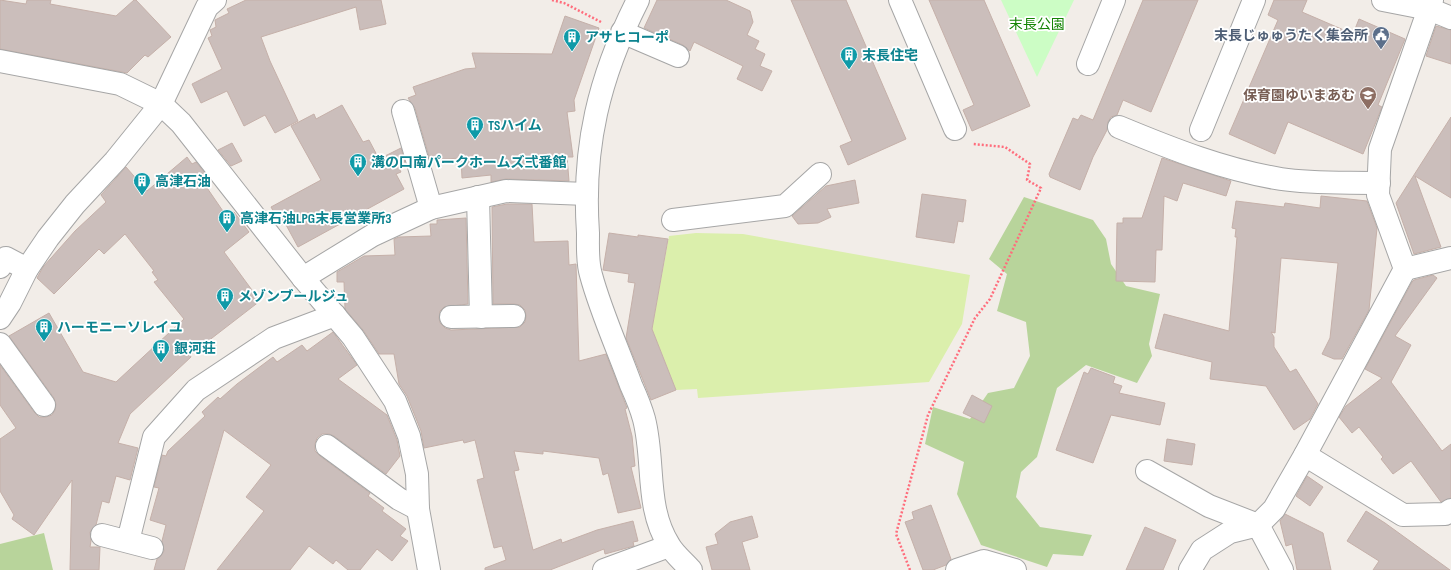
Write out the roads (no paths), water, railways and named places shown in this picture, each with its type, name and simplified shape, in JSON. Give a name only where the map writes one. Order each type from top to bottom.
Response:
[{"type":"street","points":[[0,318],[27,269],[75,204],[115,161],[161,104],[207,7],[212,0]]},
{"type":"street","points":[[638,0],[622,32],[600,96],[590,139],[586,170],[590,274],[644,419],[651,464],[652,500],[657,520],[669,546],[691,570]]},
{"type":"street","points":[[900,0],[962,136]]},
{"type":"street","points":[[1088,64],[1114,0]]},
{"type":"street","points":[[1201,130],[1254,0]]},
{"type":"street","points":[[1383,0],[1431,5],[1451,18]]},
{"type":"street","points":[[1406,269],[1378,195],[1380,149],[1431,5]]},
{"type":"street","points":[[622,32],[678,56]]},
{"type":"street","points":[[0,61],[120,84],[161,104],[182,123],[303,278],[352,337],[395,401],[409,436],[417,474],[418,509],[429,570]]},
{"type":"street","points":[[403,111],[431,208]]},
{"type":"street","points":[[1119,127],[1179,152],[1231,168],[1282,179],[1379,183]]},
{"type":"street","points":[[673,220],[785,206],[820,174]]},
{"type":"street","points":[[303,278],[373,235],[431,208],[506,191],[587,194]]},
{"type":"street","points":[[478,197],[481,317]]},
{"type":"street","points":[[0,268],[6,258],[27,269]]},
{"type":"street","points":[[1190,570],[1202,550],[1230,532],[1258,525],[1274,509],[1406,269],[1451,258]]},
{"type":"street","points":[[128,541],[154,437],[196,390],[274,338],[335,315]]},
{"type":"street","points":[[451,317],[514,316]]},
{"type":"street","points":[[0,344],[44,405]]},
{"type":"street","points":[[327,446],[399,499],[418,509]]},
{"type":"street","points":[[1305,455],[1403,515],[1445,514],[1451,510]]},
{"type":"street","points":[[1148,471],[1209,506],[1258,525],[1282,570]]},
{"type":"street","points":[[102,535],[152,548]]},
{"type":"street","points":[[604,570],[669,546]]},
{"type":"street","points":[[957,570],[984,561],[1015,570]]},
{"type":"place","name":"末長じゅゅうたく集会所","points":[[1381,50]]},
{"type":"place","name":"アサヒコーポ","points":[[572,52]]},
{"type":"place","name":"末長住宅","points":[[849,70]]},
{"type":"place","name":"保育園ゆいまあむ","points":[[1368,110]]},
{"type":"place","name":"TSハイム","points":[[475,140]]},
{"type":"place","name":"溝の口南パークホームズ弍番館","points":[[358,177]]},
{"type":"place","name":"高津石油","points":[[142,196]]},
{"type":"place","name":"高津石油LPG末長営業所3","points":[[227,233]]},
{"type":"place","name":"メゾンブールジュ","points":[[225,311]]},
{"type":"place","name":"ハーモニーソレイユ","points":[[44,342]]},
{"type":"place","name":"銀河荘","points":[[161,363]]},
{"type":"park label","name":"末長公園","points":[[1037,24]]}]
